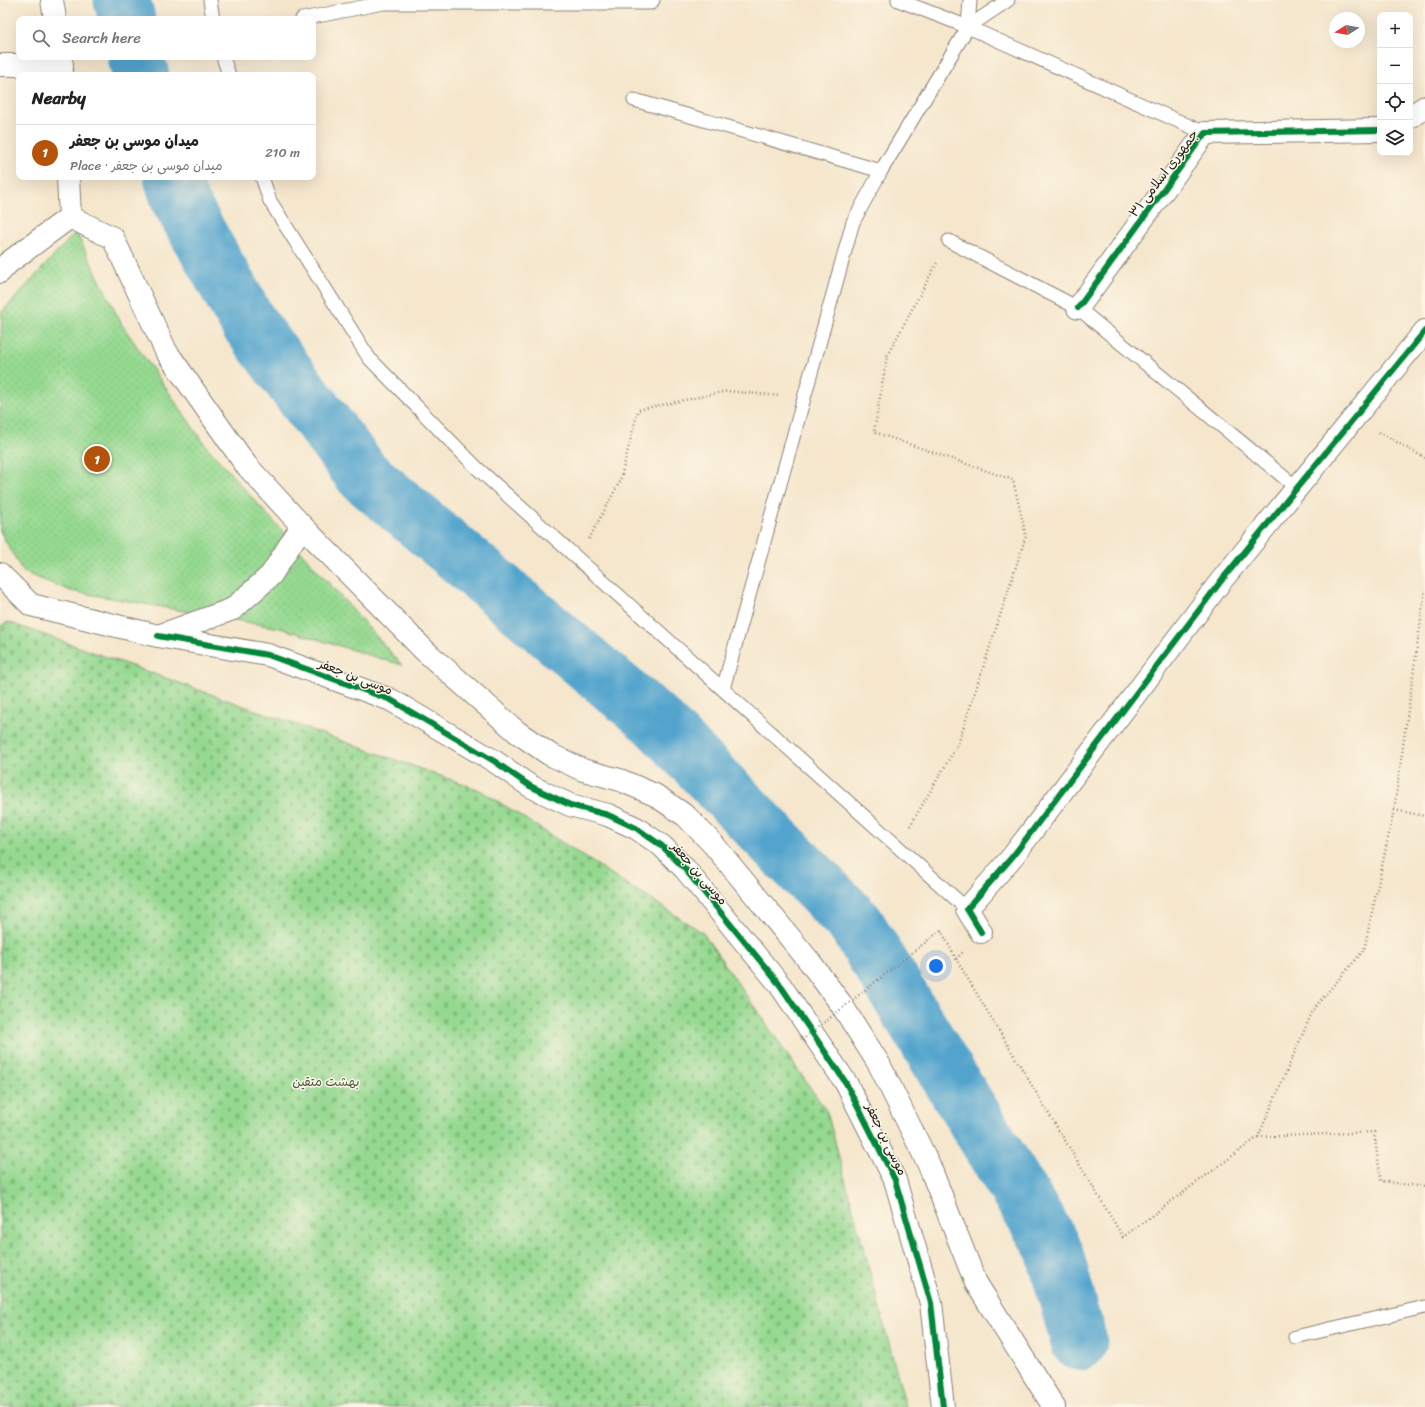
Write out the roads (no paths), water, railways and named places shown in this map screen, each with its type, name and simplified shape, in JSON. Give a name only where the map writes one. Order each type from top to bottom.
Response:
[{"type":"street","points":[[52,0],[55,16]]},
{"type":"street","points":[[0,65],[62,66]]},
{"type":"street","points":[[1413,115],[1425,107]]},
{"type":"street","name":"جمهوری اسلامی ۳۱","points":[[1078,308],[1205,133],[1377,130]]},
{"type":"street","points":[[0,272],[8,263],[70,217],[68,180]]},
{"type":"street","name":"موسی بن جعفر","points":[[70,217],[113,238],[166,351],[246,465],[302,526],[425,652],[518,732],[549,754],[583,770],[620,780],[655,795],[686,816],[713,844],[810,962],[841,1004],[879,1064],[929,1165],[976,1283],[1054,1407]]},
{"type":"street","points":[[981,932],[967,909],[1012,856],[1221,581],[1425,331]]},
{"type":"street","points":[[158,636],[233,609],[271,576],[302,526]]},
{"type":"street","name":"موسی بن جعفر","points":[[0,574],[31,605],[158,636],[268,655],[391,700],[494,761],[530,786],[570,805],[608,815],[636,828],[662,846],[685,869],[780,985],[846,1083],[892,1173],[932,1303],[943,1407]]},
{"type":"lane","points":[[210,0],[213,16]]},
{"type":"lane","points":[[316,16],[383,3],[652,3],[652,0]]},
{"type":"lane","name":"جمهوری اسلامی ۳۱","points":[[898,0],[968,27],[1205,133]]},
{"type":"lane","points":[[968,27],[970,0]]},
{"type":"lane","points":[[723,690],[853,222],[881,171],[968,27],[1008,0]]},
{"type":"lane","points":[[224,60],[228,72]]},
{"type":"lane","points":[[634,100],[881,171]]},
{"type":"lane","points":[[263,180],[270,202],[369,358],[477,468],[967,909]]},
{"type":"lane","points":[[949,240],[1078,308],[1296,488]]},
{"type":"lane","points":[[1295,1337],[1425,1307]]},
{"type":"waterway","points":[[122,0],[126,16]]},
{"type":"waterway","points":[[137,60],[140,72]]},
{"type":"waterway","points":[[173,180],[179,199],[248,322],[363,475],[656,721],[856,924],[1053,1247],[1079,1342]]},
{"type":"place","name":"میدان موسی بن جعفر","points":[[97,459]]},
{"type":"park label","name":"بهشت متقین","points":[[326,1081]]}]
